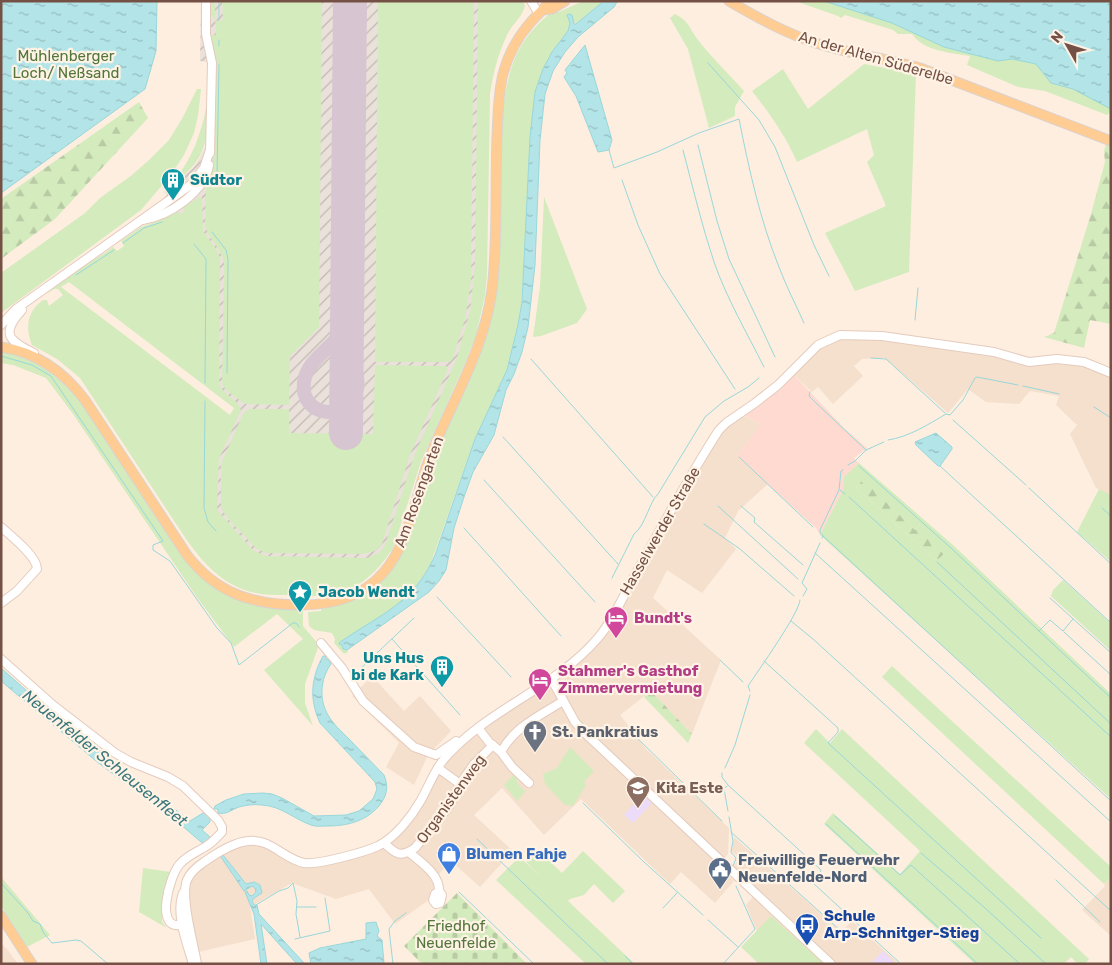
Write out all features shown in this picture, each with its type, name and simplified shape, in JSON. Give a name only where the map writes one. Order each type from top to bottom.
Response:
[{"type":"main road","points":[[542,8],[550,1]]},
{"type":"main road","points":[[542,8],[552,9],[565,1]]},
{"type":"main road","name":"An der Alten Süderelbe","points":[[729,1],[767,22],[800,37],[945,77],[1111,140]]},
{"type":"main road","name":"Am Rosengarten","points":[[1,347],[20,351],[43,361],[63,375],[77,390],[187,555],[214,582],[237,595],[255,601],[286,605],[331,603],[349,597],[370,585],[387,569],[400,550],[431,454],[468,374],[480,342],[488,313],[493,277],[497,137],[501,84],[505,66],[515,43],[542,8]]},
{"type":"main road","points":[[1,916],[32,964]]},
{"type":"street","points":[[139,220],[152,219],[166,213],[193,194],[202,183],[210,163],[212,63],[206,34],[206,1]]},
{"type":"street","points":[[531,1],[542,8]]},
{"type":"street","points":[[1,325],[13,312],[191,180],[202,168],[210,150]]},
{"type":"street","points":[[39,293],[11,322],[8,332],[13,342],[37,354],[43,361]]},
{"type":"street","name":"Hasselwerder Straße","points":[[181,925],[181,900],[186,890],[188,878],[201,864],[222,850],[246,841],[258,841],[294,860],[310,864],[367,851],[384,843],[410,816],[443,760],[465,738],[552,680],[598,638],[719,430],[778,385],[813,349],[823,342],[848,334],[882,336],[994,352],[1029,362],[1057,359],[1084,362],[1111,372]]},
{"type":"street","points":[[1,526],[33,558],[37,564],[37,569],[17,591],[1,603]]},
{"type":"street","points":[[321,643],[342,668],[363,701],[414,747],[432,755],[438,755],[459,740],[465,738]]},
{"type":"street","points":[[1,659],[54,706],[110,749],[126,760],[176,782],[218,820],[222,827],[222,832],[211,843],[183,861],[176,870],[172,878],[166,906],[166,917],[172,924],[181,925],[193,964]]},
{"type":"street","points":[[552,680],[576,722],[588,736],[831,964]]},
{"type":"street","name":"Organistenweg","points":[[501,752],[513,734],[520,728],[563,701]]},
{"type":"street","name":"Organistenweg","points":[[478,728],[492,746],[501,752],[512,767],[530,784]]},
{"type":"street","name":"Organistenweg","points":[[384,843],[399,854],[415,848],[450,804],[460,784],[474,764],[492,746]]},
{"type":"street","points":[[438,768],[460,784]]},
{"type":"street","name":"Organistenweg","points":[[408,852],[436,877],[439,891]]},
{"type":"street","points":[[186,890],[189,919],[198,964]]},
{"type":"shaded area","points":[[201,1],[481,1],[478,273],[473,315],[393,537],[374,561],[262,559],[216,514],[214,459],[238,409],[215,390],[178,220],[163,199],[167,195],[164,192],[193,168],[205,147],[207,134],[207,62],[200,61]]},
{"type":"shaded area","points":[[849,338],[881,339],[1083,365],[1111,376],[1111,495],[1096,488],[1070,434],[1077,425],[1056,405],[1059,396],[1030,391],[1019,404],[986,402],[968,389],[948,413],[885,358],[862,359],[854,366],[863,376],[833,404],[818,387],[812,392],[793,374],[827,343]]},
{"type":"shaded area","points":[[793,374],[845,429],[867,448],[854,458],[859,463],[845,477],[843,490],[820,535],[816,528],[737,456],[761,424],[743,415]]},
{"type":"shaded area","points":[[737,413],[761,424],[737,456],[768,484],[738,511],[725,538],[736,549],[702,593],[667,570],[653,598],[721,660],[692,734],[651,691],[620,715],[646,749],[729,828],[728,854],[718,865],[734,881],[715,903],[681,872],[670,884],[581,799],[544,835],[502,788],[474,815],[513,851],[480,887],[451,861],[439,874],[430,899],[395,924],[369,889],[336,899],[292,883],[250,907],[255,939],[194,953],[183,900],[193,868],[250,838],[298,859],[311,860],[344,854],[381,841],[408,814],[444,755],[583,650],[603,628],[712,438]]},
{"type":"shaded area","points":[[372,676],[404,711],[420,696],[451,731],[428,755],[414,785],[386,767],[399,743],[352,696]]},
{"type":"shaded area","name":"Kita Este","points":[[642,794],[652,803],[633,823],[624,815]]},
{"type":"shaded area","points":[[734,837],[841,932],[852,921],[899,964],[823,964],[771,916],[757,931],[746,905],[758,891],[734,868],[738,857],[732,851]]},
{"type":"shaded area","points":[[1111,877],[1111,936],[1082,910]]},
{"type":"shaded area","points":[[1,943],[7,949],[18,964],[1,964]]},
{"type":"shaded area","points":[[883,951],[894,962],[892,964],[870,964]]},
{"type":"green space","points":[[215,1],[215,18],[217,21],[222,21],[222,1],[322,1],[319,327],[290,356],[289,405],[245,404],[227,391],[222,382],[224,264],[220,252],[205,225],[206,182],[213,163],[214,147],[215,63],[210,35],[216,35],[216,28],[215,20],[209,14],[209,7]]},
{"type":"green space","points":[[378,1],[474,1],[471,281],[465,319],[453,358],[450,362],[375,362]]},
{"type":"green space","points":[[478,1],[523,1],[524,9],[509,31],[501,49],[490,94],[487,275],[485,296],[476,335],[421,462],[394,546],[382,564],[367,578],[349,589],[329,595],[255,593],[233,585],[217,574],[186,539],[80,378],[57,359],[32,345],[28,326],[31,315],[38,304],[43,300],[47,300],[49,306],[63,295],[58,289],[54,289],[48,294],[71,274],[113,247],[117,251],[124,246],[121,241],[141,227],[158,221],[167,214],[169,216],[177,211],[180,214],[185,211],[182,207],[202,196],[203,231],[220,258],[219,384],[241,410],[219,459],[218,511],[253,550],[266,556],[367,558],[379,553],[385,545],[414,456],[457,358],[470,311],[475,266]],"holes":[[[69,282],[234,408],[230,415],[61,287]]]},
{"type":"green space","points":[[583,1],[604,1],[576,24],[567,15],[570,23],[568,31],[552,52],[543,69],[530,137],[522,302],[507,370],[475,439],[429,568],[413,591],[395,608],[340,642],[339,645],[342,644],[342,647],[346,648],[348,652],[344,654],[334,643],[335,639],[332,633],[314,630],[309,626],[308,612],[321,611],[321,609],[342,603],[360,594],[386,575],[403,550],[425,479],[471,377],[484,342],[502,117],[506,89],[513,63],[525,40],[542,21],[555,10],[559,12]]},
{"type":"green space","points":[[795,1],[1111,1],[1111,112],[1107,115],[1045,91],[1018,87],[967,65],[970,56],[930,48],[917,40],[912,34],[898,34],[893,30],[845,15],[841,18]]},
{"type":"green space","points":[[675,14],[686,23],[703,47],[744,91],[735,107],[735,116],[709,128],[688,49],[670,18]]},
{"type":"green space","points":[[864,64],[916,74],[909,272],[855,291],[825,233],[886,206],[867,162],[874,155],[867,129],[797,162],[777,125],[752,91],[783,69],[808,109]]},
{"type":"green space","points":[[197,89],[201,89],[198,116],[194,133],[184,155],[170,176],[141,210],[1,313],[1,273],[85,213],[100,198],[148,161],[169,140]]},
{"type":"green space","points":[[139,102],[148,118],[55,219],[1,259],[1,199]]},
{"type":"green space","points":[[206,108],[205,144],[195,164],[177,181],[175,179],[195,146]]},
{"type":"green space","points":[[1106,144],[1111,146],[1111,324],[1090,320],[1084,348],[1044,337],[1054,333],[1091,214],[1105,162],[1104,151]]},
{"type":"green space","points":[[544,197],[587,309],[577,323],[533,337],[540,287]]},
{"type":"green space","points":[[1,350],[34,361],[51,370],[77,394],[185,557],[226,593],[262,607],[303,610],[303,626],[319,645],[305,684],[305,703],[313,726],[264,670],[303,639],[277,614],[234,647],[196,596],[73,414],[46,378],[13,365],[1,363]]},
{"type":"green space","points":[[375,365],[446,366],[448,369],[410,455],[382,544],[375,551],[363,554],[266,553],[257,549],[228,519],[221,508],[221,464],[243,414],[248,409],[289,409],[289,433],[373,434]]},
{"type":"green space","points":[[859,463],[953,545],[1111,694],[1111,799],[820,535],[843,490],[844,477]],"holes":[[[863,481],[915,530],[920,525],[943,554],[936,561],[856,487]]]},
{"type":"green space","points":[[863,480],[915,530],[921,524],[944,554],[936,561],[856,487]]},
{"type":"green space","points":[[1099,489],[1111,495],[1111,562],[1077,532]]},
{"type":"green space","points":[[1063,580],[1108,621],[1111,619],[1111,651],[1051,596],[1053,590]]},
{"type":"green space","points":[[892,666],[1111,867],[1111,877],[1104,884],[882,677]]},
{"type":"green space","points":[[651,691],[692,734],[688,743],[644,697]]},
{"type":"green space","points":[[816,729],[830,743],[842,729],[1089,959],[1085,964],[1078,964],[1071,957],[1064,964],[975,964],[824,824],[833,813],[900,874],[920,851],[804,743]]},
{"type":"green space","points":[[570,747],[594,771],[584,782],[586,785],[573,806],[565,805],[545,784],[543,774],[557,768]]},
{"type":"green space","points":[[516,772],[518,783],[526,791],[517,801],[504,785]]},
{"type":"green space","points":[[538,850],[562,873],[583,851],[625,891],[613,903],[594,884],[584,895],[568,901],[635,964],[586,964],[496,880],[519,857],[542,877],[526,862]]},
{"type":"green space","points":[[143,868],[171,872],[162,910],[162,922],[167,928],[139,912]]},
{"type":"green space","points":[[1,877],[50,935],[27,947],[1,906]]},
{"type":"green space","name":"Friedhof Neuenfelde","points":[[457,893],[527,964],[422,964],[404,946]]},
{"type":"green space","points":[[771,916],[823,964],[759,964],[741,947]]},
{"type":"water","name":"Mühlenberger Loch/ Neßsand","points":[[1,1],[157,1],[156,51],[145,89],[1,193]]},
{"type":"water","points":[[604,1],[617,2],[614,7],[578,37],[565,52],[553,71],[545,94],[540,140],[535,265],[528,327],[522,352],[506,390],[494,435],[473,472],[464,497],[454,528],[446,570],[429,592],[347,650],[343,649],[342,645],[339,644],[340,642],[394,607],[413,590],[428,569],[435,555],[475,439],[507,370],[518,325],[522,302],[530,137],[535,92],[543,69],[552,52],[568,31],[570,23],[567,15],[572,15],[574,24],[576,24]]},
{"type":"water","points":[[824,1],[1111,1],[1111,109],[1073,89],[1051,83],[1036,64],[1012,59],[998,61],[944,47],[892,23]]},
{"type":"water","points":[[585,45],[612,140],[609,150],[598,152],[576,96],[564,77],[567,73],[565,70]]},
{"type":"water","points":[[936,433],[952,447],[940,466],[915,442]]},
{"type":"water","points":[[323,656],[326,656],[326,659],[331,664],[327,670],[322,690],[325,709],[335,725],[384,775],[387,787],[382,802],[368,816],[355,822],[334,826],[313,826],[275,808],[262,805],[244,806],[226,813],[218,813],[218,809],[214,809],[215,806],[244,794],[272,794],[314,816],[346,815],[359,811],[373,799],[377,789],[375,782],[320,723],[316,714],[313,689],[316,672]]},
{"type":"water","name":"Neuenfelder Schleusenfleet","points":[[1,668],[54,715],[190,821],[203,813],[210,816],[210,822],[202,830],[210,837],[207,840],[209,841],[207,843],[201,842],[145,794],[117,777],[96,761],[1,681]]},
{"type":"water","points":[[223,855],[246,884],[254,882],[260,885],[262,893],[252,901],[254,905],[257,905],[259,914],[305,964],[297,964],[261,924],[267,964],[261,964],[254,914],[245,892],[247,891],[252,896],[256,892],[255,888],[252,886],[244,891],[221,857]]},
{"type":"water","points":[[376,922],[379,931],[377,936],[382,940],[384,964],[311,964],[309,953],[320,948],[366,939],[366,923]]},
{"type":"waterway","points":[[219,1],[219,20]]},
{"type":"waterway","points":[[219,40],[219,46]]},
{"type":"waterway","points":[[708,63],[759,120],[775,147],[814,245],[829,276]]},
{"type":"waterway","points":[[217,175],[219,64]]},
{"type":"waterway","points":[[609,150],[614,168],[657,152],[699,133],[739,119],[766,231],[782,274],[804,323]]},
{"type":"waterway","points":[[698,145],[717,221],[729,259],[775,357]]},
{"type":"waterway","points":[[683,150],[719,276],[764,367]]},
{"type":"waterway","points":[[622,180],[638,225],[660,274],[735,389]]},
{"type":"waterway","points":[[123,243],[144,228],[162,222]]},
{"type":"waterway","points":[[212,232],[226,250],[228,259],[227,373]]},
{"type":"waterway","points":[[194,244],[206,259],[205,383]]},
{"type":"waterway","points":[[76,275],[114,250]]},
{"type":"waterway","points":[[915,320],[918,288]]},
{"type":"waterway","points":[[1,356],[32,365],[51,376],[163,541],[153,545],[153,550],[170,561],[217,628],[231,643],[239,665],[293,623],[296,623],[299,627]]},
{"type":"waterway","points":[[871,358],[886,359],[945,413]]},
{"type":"waterway","points":[[531,359],[653,497]]},
{"type":"waterway","points":[[888,440],[911,433],[946,414],[950,415],[963,400],[977,377],[1018,385]]},
{"type":"waterway","points":[[612,578],[634,534],[642,525],[652,502],[705,417],[724,401],[759,378]]},
{"type":"waterway","points":[[1023,386],[1059,394]]},
{"type":"waterway","points":[[810,392],[809,396],[866,450]]},
{"type":"waterway","points":[[205,401],[204,508],[208,522],[216,531]]},
{"type":"waterway","points":[[1094,407],[1111,418]]},
{"type":"waterway","points":[[953,420],[1026,485]]},
{"type":"waterway","points":[[503,437],[618,564]]},
{"type":"waterway","points":[[848,465],[866,450],[884,442]]},
{"type":"waterway","points":[[739,457],[813,527]]},
{"type":"waterway","points":[[859,466],[951,548],[1039,631],[1050,620],[1063,631],[1073,619]]},
{"type":"waterway","points":[[940,466],[1111,623]]},
{"type":"waterway","points":[[822,538],[820,530],[839,490],[841,471],[843,470]]},
{"type":"waterway","points":[[484,480],[595,602]]},
{"type":"waterway","points":[[1029,488],[1111,564]]},
{"type":"waterway","points":[[840,490],[845,494]]},
{"type":"waterway","points":[[849,497],[1111,737]]},
{"type":"waterway","points":[[718,506],[798,579]]},
{"type":"waterway","points":[[741,506],[755,518],[754,522],[803,565]]},
{"type":"waterway","points":[[1102,508],[1111,516]]},
{"type":"waterway","points":[[704,524],[740,549],[794,596]]},
{"type":"waterway","points":[[464,528],[561,636]]},
{"type":"waterway","points":[[823,536],[1111,801]]},
{"type":"waterway","points":[[803,596],[807,589],[802,583],[820,543]]},
{"type":"waterway","points":[[815,553],[1111,822]]},
{"type":"waterway","points":[[937,562],[1111,724]]},
{"type":"waterway","points":[[437,597],[511,677]]},
{"type":"waterway","points":[[1050,598],[1111,653]]},
{"type":"waterway","points":[[750,691],[748,686],[786,629],[800,600]]},
{"type":"waterway","points":[[365,675],[361,668],[414,618]]},
{"type":"waterway","points":[[791,621],[1111,911]]},
{"type":"waterway","points":[[1039,631],[1111,698]]},
{"type":"waterway","points":[[1064,632],[1111,675]]},
{"type":"waterway","points":[[392,639],[460,715]]},
{"type":"waterway","points":[[720,660],[743,682]]},
{"type":"waterway","points":[[764,661],[838,728],[838,732],[828,743],[1041,938]]},
{"type":"waterway","points":[[725,768],[735,745],[750,695]]},
{"type":"waterway","points":[[635,736],[722,821]]},
{"type":"waterway","points":[[722,773],[722,777],[728,785],[820,869],[821,871],[812,882],[901,964]]},
{"type":"waterway","points":[[727,786],[724,789],[728,811]]},
{"type":"waterway","points":[[583,803],[644,862],[703,915]]},
{"type":"waterway","points":[[835,816],[900,875],[911,865],[1020,964]]},
{"type":"waterway","points":[[729,817],[733,841],[731,852],[736,858],[733,867]]},
{"type":"waterway","points":[[826,824],[978,964]]},
{"type":"waterway","points":[[731,832],[841,931]]},
{"type":"waterway","points":[[477,839],[608,964]]},
{"type":"waterway","points":[[921,853],[1046,964]]},
{"type":"waterway","points":[[1056,880],[1100,922]]},
{"type":"waterway","points":[[1,883],[33,921],[40,924],[43,932],[52,943],[81,941],[108,964]]},
{"type":"waterway","points":[[256,905],[279,891],[288,888],[293,883],[297,901],[296,914],[300,937]]},
{"type":"waterway","points":[[723,964],[755,929],[736,886]]},
{"type":"waterway","points":[[459,892],[534,964]]},
{"type":"waterway","points":[[663,908],[677,893]]},
{"type":"waterway","points":[[295,939],[330,931],[325,898]]},
{"type":"waterway","points":[[297,907],[316,907]]},
{"type":"waterway","points":[[393,964],[389,929],[395,921],[406,913]]},
{"type":"waterway","points":[[708,920],[738,947]]},
{"type":"waterway","points":[[625,956],[633,964]]},
{"type":"taxiway","points":[[346,320],[338,337],[312,365],[304,382],[305,394],[309,403],[316,409],[326,412],[345,408],[352,400],[357,389],[357,376],[347,353],[346,323]]},
{"type":"runway","points":[[346,433],[350,1]]},
{"type":"place","name":"Südtor","points":[[173,201]]},
{"type":"place","name":"Jacob Wendt","points":[[300,613]]},
{"type":"place","name":"Bundt's","points":[[616,639]]},
{"type":"place","name":"Uns Hus bi de Kark","points":[[442,688]]},
{"type":"place","name":"Stahmer's Gasthof Zimmervermietung","points":[[540,701]]},
{"type":"place","name":"St. Pankratius","points":[[535,753]]},
{"type":"place","name":"Kita Este","points":[[638,809]]},
{"type":"place","name":"Blumen Fahje","points":[[449,875]]},
{"type":"place","name":"Freiwillige Feuerwehr Neuenfelde-Nord","points":[[720,890]]},
{"type":"place","name":"Schule Arp-Schnitger-Stieg","points":[[807,946]]}]
